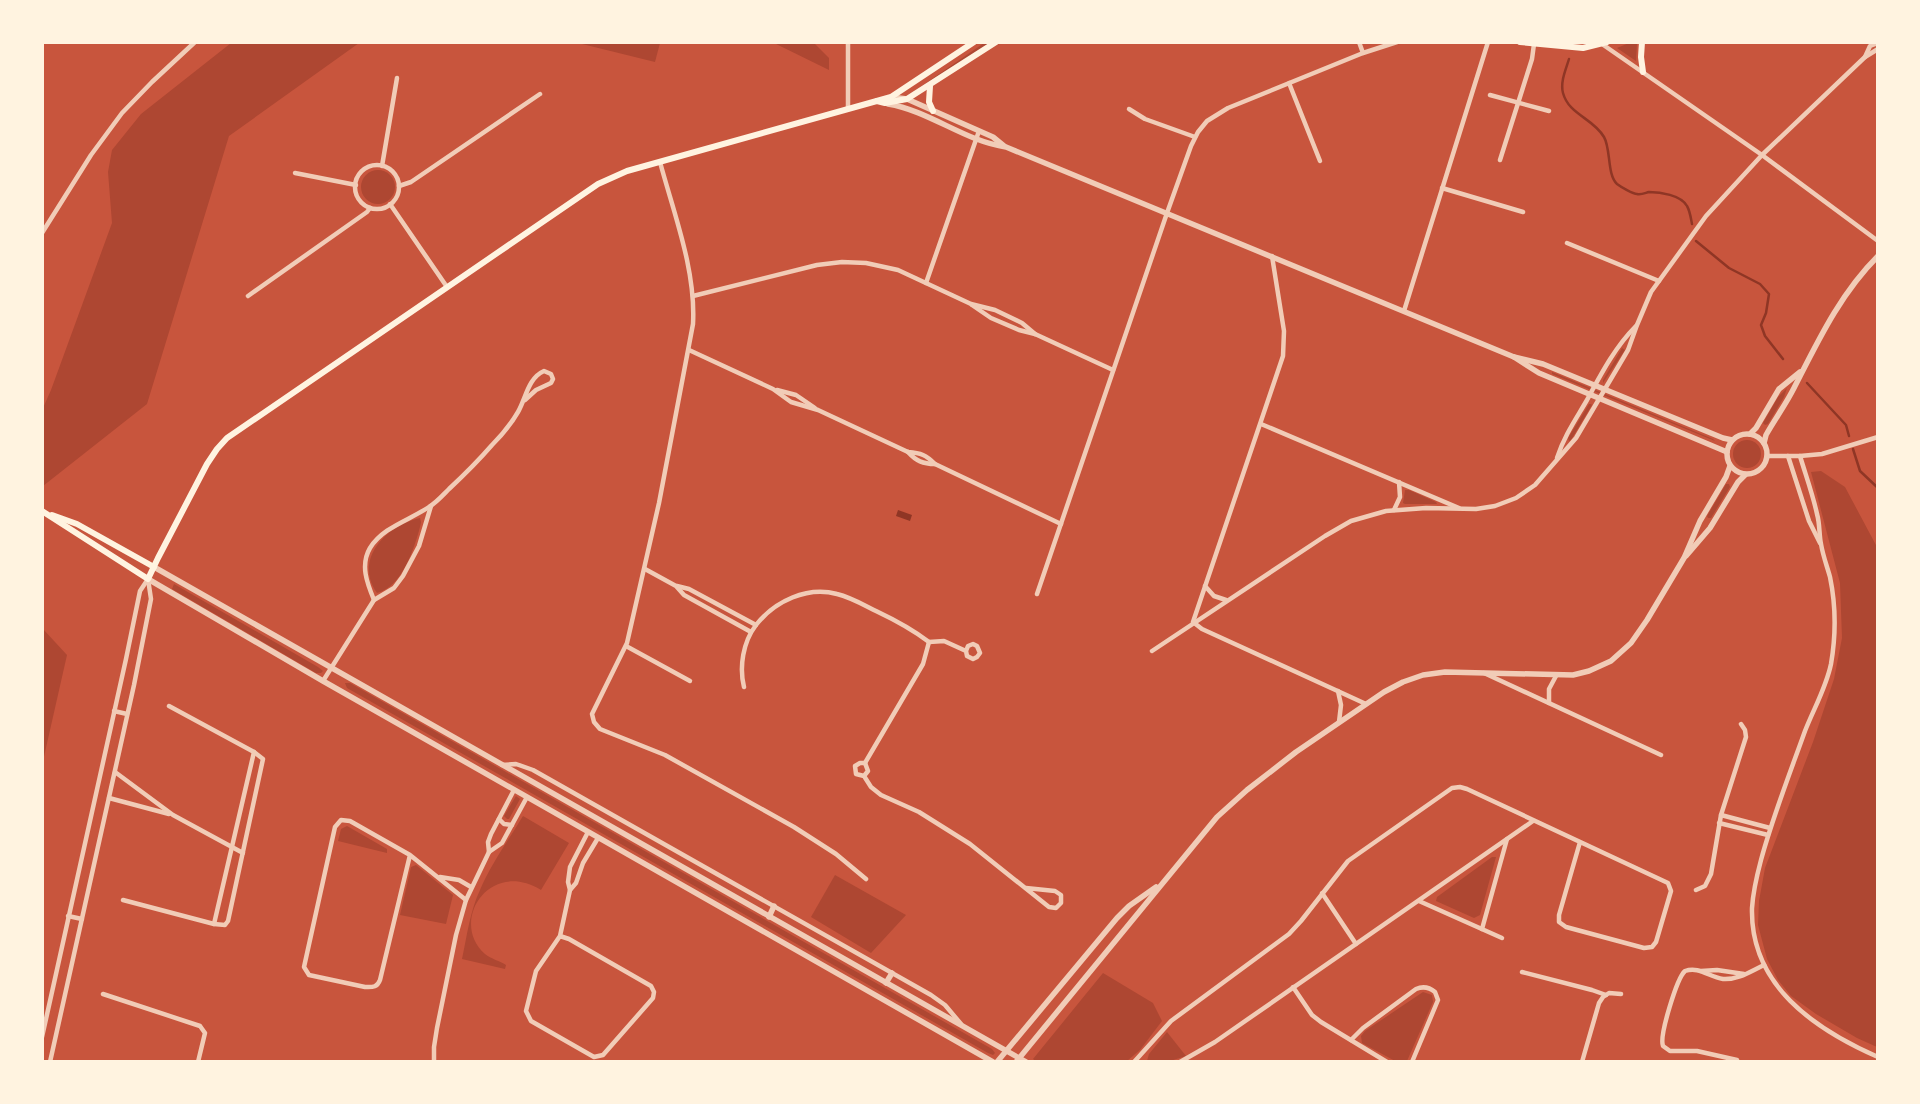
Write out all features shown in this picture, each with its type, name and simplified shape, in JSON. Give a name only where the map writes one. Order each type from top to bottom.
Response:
[{"type":"main road","points":[[876,101],[885,103],[907,99],[930,86],[985,46],[996,42]]},
{"type":"main road","points":[[1520,42],[1583,48],[1605,43]]},
{"type":"main road","points":[[1642,42],[1643,72]]},
{"type":"main road","points":[[43,512],[148,579],[207,464],[222,443],[232,434],[598,184],[616,175],[891,97],[972,43]]},
{"type":"main road","points":[[930,86],[929,102],[933,111]]},
{"type":"main road","points":[[43,512],[77,524],[154,567]]},
{"type":"street","points":[[42,233],[91,155],[122,113],[195,42]]},
{"type":"street","points":[[848,42],[848,108]]},
{"type":"street","points":[[1359,42],[1363,53]]},
{"type":"street","points":[[1037,594],[1167,213],[1195,137],[1207,121],[1221,111],[1363,53],[1397,42]]},
{"type":"street","points":[[1404,311],[1488,42]]},
{"type":"street","points":[[1605,43],[1643,72],[1762,155],[1878,241]]},
{"type":"street","points":[[1865,56],[1870,46],[1878,43]]},
{"type":"street","points":[[1500,160],[1532,60],[1534,44]]},
{"type":"street","points":[[1152,651],[1334,530],[1358,518],[1394,510],[1486,508],[1516,498],[1542,479],[1557,459],[1572,444],[1628,350],[1651,292],[1706,216],[1762,155],[1865,56],[1878,49]]},
{"type":"street","points":[[382,166],[397,78]]},
{"type":"street","points":[[1289,83],[1320,161]]},
{"type":"street","points":[[399,186],[411,182],[540,94]]},
{"type":"street","points":[[1490,95],[1549,111]]},
{"type":"street","points":[[891,97],[907,99],[993,137],[1006,147]]},
{"type":"street","points":[[885,103],[915,110],[976,139],[991,145],[1006,147],[1514,357],[1535,362],[1732,440]]},
{"type":"street","points":[[1129,109],[1141,117],[1195,137]]},
{"type":"street","points":[[926,283],[979,131]]},
{"type":"street","points":[[660,162],[690,270],[693,296],[693,324],[645,568],[626,646],[592,714],[594,722],[600,729],[665,755],[786,822],[829,849],[866,879]]},
{"type":"street","points":[[382,166],[394,173],[399,186],[396,198],[382,208],[370,208],[359,199],[356,184],[358,178],[368,168],[382,166]]},
{"type":"street","points":[[295,173],[356,184]]},
{"type":"street","points":[[1442,188],[1523,212]]},
{"type":"street","points":[[390,204],[447,288]]},
{"type":"street","points":[[248,296],[370,208]]},
{"type":"street","points":[[1567,243],[1659,281]]},
{"type":"street","points":[[1194,622],[1281,364],[1284,331],[1272,256]]},
{"type":"street","points":[[1764,443],[1766,434],[1793,389],[1800,372],[1843,296],[1860,274],[1878,256]]},
{"type":"street","points":[[693,296],[817,265],[842,262],[890,267],[971,304],[991,318],[1035,334],[1113,370]]},
{"type":"street","points":[[971,304],[989,308],[1022,323],[1035,334]]},
{"type":"street","points":[[1557,459],[1568,432],[1595,385],[1620,344],[1637,325]]},
{"type":"street","points":[[689,350],[773,389],[796,395],[818,410]]},
{"type":"street","points":[[1514,357],[1531,370],[1727,452]]},
{"type":"street","points":[[374,600],[365,574],[365,561],[369,550],[388,530],[431,506],[475,464],[500,437],[524,400],[537,374],[544,371],[551,374],[553,379],[551,383],[536,390],[524,400]]},
{"type":"street","points":[[1750,434],[1756,428],[1779,389],[1800,372]]},
{"type":"street","points":[[773,389],[791,402],[818,410],[908,452],[927,456],[934,464],[1061,524]]},
{"type":"street","points":[[1656,422],[1660,412]]},
{"type":"street","points":[[1260,424],[1462,509]]},
{"type":"street","points":[[1017,1060],[1203,833],[1232,803],[1289,757],[1339,722],[1393,686],[1424,675],[1445,672],[1573,675],[1589,671],[1604,664],[1624,650],[1639,632],[1684,558],[1700,521],[1726,477],[1730,466],[1727,452],[1732,440],[1740,435],[1750,434],[1758,437],[1764,443],[1768,456],[1760,470],[1753,474],[1745,475],[1736,472],[1730,466]]},
{"type":"street","points":[[1768,456],[1800,456],[1829,453],[1878,437]]},
{"type":"street","points":[[908,452],[915,460],[924,464],[934,464]]},
{"type":"street","points":[[1788,456],[1809,521],[1821,544]]},
{"type":"street","points":[[1800,456],[1817,515],[1821,544],[1830,578],[1834,606],[1834,628],[1830,666],[1826,683],[1812,712],[1770,828],[1756,883],[1752,908],[1756,941],[1764,965],[1780,991],[1804,1015],[1838,1037],[1878,1057]]},
{"type":"street","points":[[1684,558],[1710,528],[1738,482],[1745,475]]},
{"type":"street","points":[[1394,510],[1400,497],[1399,482]]},
{"type":"street","points":[[323,681],[374,600],[394,588],[403,576],[419,546],[431,506]]},
{"type":"street","points":[[154,567],[964,1026],[1006,1050],[1017,1060],[1026,1062]]},
{"type":"street","points":[[645,568],[676,586],[689,589],[756,625]]},
{"type":"street","points":[[148,579],[598,838],[995,1062],[1117,918],[1129,906],[1164,881]]},
{"type":"street","points":[[42,1037],[140,591],[148,579]]},
{"type":"street","points":[[50,1062],[134,685],[151,600],[148,579]]},
{"type":"street","points":[[676,586],[684,595],[751,632]]},
{"type":"street","points":[[1206,586],[1214,596],[1227,600]]},
{"type":"street","points":[[744,687],[742,661],[751,632],[772,608],[788,599],[804,594],[840,594],[912,629],[929,642],[944,641],[966,651]]},
{"type":"street","points":[[1194,622],[1202,629],[1366,704]]},
{"type":"street","points":[[865,764],[923,664],[929,642]]},
{"type":"street","points":[[626,646],[690,681]]},
{"type":"street","points":[[1483,673],[1661,755]]},
{"type":"street","points":[[1549,704],[1549,689],[1556,676]]},
{"type":"street","points":[[121,682],[134,685]]},
{"type":"street","points":[[1338,691],[1342,705],[1339,722]]},
{"type":"street","points":[[123,900],[214,924],[225,925],[228,923],[263,762],[262,758],[169,706]]},
{"type":"street","points":[[114,711],[127,714]]},
{"type":"street","points":[[1696,890],[1705,886],[1711,874],[1721,815],[1746,736],[1741,724]]},
{"type":"street","points":[[214,924],[254,752]]},
{"type":"street","points":[[502,765],[516,764],[533,770],[774,906],[936,998],[964,1026]]},
{"type":"street","points":[[864,776],[858,776],[854,768],[857,764],[865,764]]},
{"type":"street","points":[[864,776],[868,771],[865,764]]},
{"type":"street","points":[[115,772],[172,815],[243,853]]},
{"type":"street","points":[[864,776],[871,787],[881,795],[910,808],[970,844],[1049,907],[1056,908],[1061,903],[1061,896],[1056,891],[1026,888]]},
{"type":"street","points":[[1134,1062],[1140,1059],[1171,1020],[1289,934],[1340,869],[1352,857],[1452,788],[1463,788],[1665,880],[1670,885],[1671,892],[1656,942],[1649,948],[1563,926],[1559,922],[1558,917],[1580,842]]},
{"type":"street","points":[[434,1062],[437,1028],[456,935],[466,900],[489,852],[489,840],[514,790]]},
{"type":"street","points":[[489,852],[500,845],[527,797]]},
{"type":"street","points":[[109,798],[172,815]]},
{"type":"street","points":[[1721,815],[1770,828]]},
{"type":"street","points":[[499,819],[504,824],[512,825]]},
{"type":"street","points":[[410,855],[380,980],[377,985],[365,987],[308,975],[304,968],[337,823],[341,820],[347,820],[410,855],[439,876],[466,900]]},
{"type":"street","points":[[1180,1062],[1215,1042],[1533,821]]},
{"type":"street","points":[[1720,823],[1768,835]]},
{"type":"street","points":[[560,936],[569,939],[651,986],[654,992],[653,998],[603,1055],[599,1057],[594,1057],[531,1021],[526,1014],[531,984],[536,971],[560,936],[570,890],[568,875],[574,858],[588,832]]},
{"type":"street","points":[[570,890],[576,883],[583,863],[598,838]]},
{"type":"street","points":[[1482,929],[1507,839]]},
{"type":"street","points":[[574,858],[583,863]]},
{"type":"street","points":[[439,876],[459,880],[472,887]]},
{"type":"street","points":[[1322,893],[1356,944]]},
{"type":"street","points":[[1419,901],[1502,938]]},
{"type":"street","points":[[769,916],[774,906]]},
{"type":"street","points":[[68,916],[82,919]]},
{"type":"street","points":[[1701,971],[1712,976],[1734,978],[1764,965]]},
{"type":"street","points":[[1737,1060],[1698,1051],[1670,1051],[1662,1043],[1662,1035],[1680,976],[1688,970],[1716,970],[1744,974]]},
{"type":"street","points":[[1522,972],[1606,995]]},
{"type":"street","points":[[886,983],[892,973]]},
{"type":"street","points":[[1293,987],[1316,1018],[1387,1062]]},
{"type":"street","points":[[1351,1040],[1363,1028],[1416,989],[1429,988],[1435,992],[1438,1000],[1412,1062]]},
{"type":"street","points":[[1582,1062],[1600,1000],[1613,992],[1621,994]]},
{"type":"street","points":[[103,994],[200,1026],[205,1033],[198,1062]]},
{"type":"shaded area","points":[[660,42],[655,62],[578,43]]},
{"type":"shaded area","points":[[231,43],[359,43],[229,136],[147,404],[43,486],[43,408],[112,223],[108,172],[112,150],[141,114]]},
{"type":"shaded area","points":[[774,43],[814,43],[829,58],[829,70]]},
{"type":"shaded area","points":[[984,43],[992,43],[913,92]]},
{"type":"shaded area","points":[[1629,43],[1637,43],[1636,61],[1617,48]]},
{"type":"shaded area","points":[[378,170],[385,171],[390,175],[394,180],[394,194],[390,199],[385,203],[378,204],[371,203],[366,199],[362,194],[361,187],[362,180],[366,175],[371,171]]},
{"type":"shaded area","points":[[1622,348],[1625,350],[1603,383],[1603,380]]},
{"type":"shaded area","points":[[1552,372],[1713,439],[1715,441],[1552,374]]},
{"type":"shaded area","points":[[1787,388],[1784,397],[1768,424],[1765,425],[1763,423],[1778,397]]},
{"type":"shaded area","points":[[1589,404],[1592,405],[1569,441],[1568,438]]},
{"type":"shaded area","points":[[1747,440],[1757,444],[1761,454],[1757,464],[1747,468],[1737,464],[1733,454],[1737,444]]},
{"type":"shaded area","points":[[1821,471],[1845,487],[1877,547],[1877,1047],[1857,1038],[1816,1014],[1791,996],[1778,980],[1767,959],[1758,925],[1759,901],[1765,868],[1813,742],[1834,679],[1842,638],[1840,583],[1811,472]]},
{"type":"shaded area","points":[[1726,484],[1729,484],[1730,487],[1711,518],[1708,518],[1707,516]]},
{"type":"shaded area","points":[[1405,490],[1409,490],[1437,504],[1405,504],[1403,503]]},
{"type":"shaded area","points":[[898,510],[912,515],[910,521],[896,516]]},
{"type":"shaded area","points":[[420,518],[421,522],[417,536],[406,566],[393,583],[377,593],[371,581],[369,568],[371,557],[377,546],[385,536],[396,528]]},
{"type":"shaded area","points":[[174,584],[323,671],[316,673],[172,589]]},
{"type":"shaded area","points":[[43,629],[67,655],[43,761]]},
{"type":"shaded area","points":[[345,683],[350,683],[992,1049],[995,1053],[993,1055],[988,1053],[347,688]]},
{"type":"shaded area","points":[[516,796],[520,799],[509,819],[507,819],[504,816]]},
{"type":"shaded area","points":[[523,816],[569,843],[541,890],[522,882],[505,882],[490,888],[480,898],[473,912],[471,926],[475,941],[485,954],[506,965],[505,969],[462,959],[474,906],[484,880]]},
{"type":"shaded area","points":[[347,826],[387,849],[387,853],[338,841],[341,829]]},
{"type":"shaded area","points":[[1492,857],[1496,857],[1480,915],[1474,918],[1436,901],[1437,897]]},
{"type":"shaded area","points":[[416,865],[453,895],[446,924],[400,915],[411,867]]},
{"type":"shaded area","points":[[835,875],[906,915],[871,953],[811,917]]},
{"type":"shaded area","points":[[1103,973],[1153,1003],[1162,1021],[1140,1050],[1127,1061],[1037,1062],[1033,1059]]},
{"type":"shaded area","points":[[1423,992],[1432,995],[1433,1002],[1407,1061],[1395,1061],[1362,1043],[1361,1036],[1365,1031]]},
{"type":"shaded area","points":[[1167,1032],[1186,1056],[1170,1061],[1147,1061],[1149,1054]]},
{"type":"waterway","points":[[1569,59],[1563,80],[1563,93],[1570,106],[1594,125],[1604,137],[1614,180],[1617,184],[1635,194],[1659,193],[1680,199],[1688,208],[1692,224]]},
{"type":"waterway","points":[[1696,241],[1729,268],[1760,284],[1769,294],[1766,313],[1761,325],[1765,336],[1783,359]]},
{"type":"waterway","points":[[1807,383],[1846,425],[1849,436]]},
{"type":"waterway","points":[[1853,449],[1860,471],[1878,488]]}]
